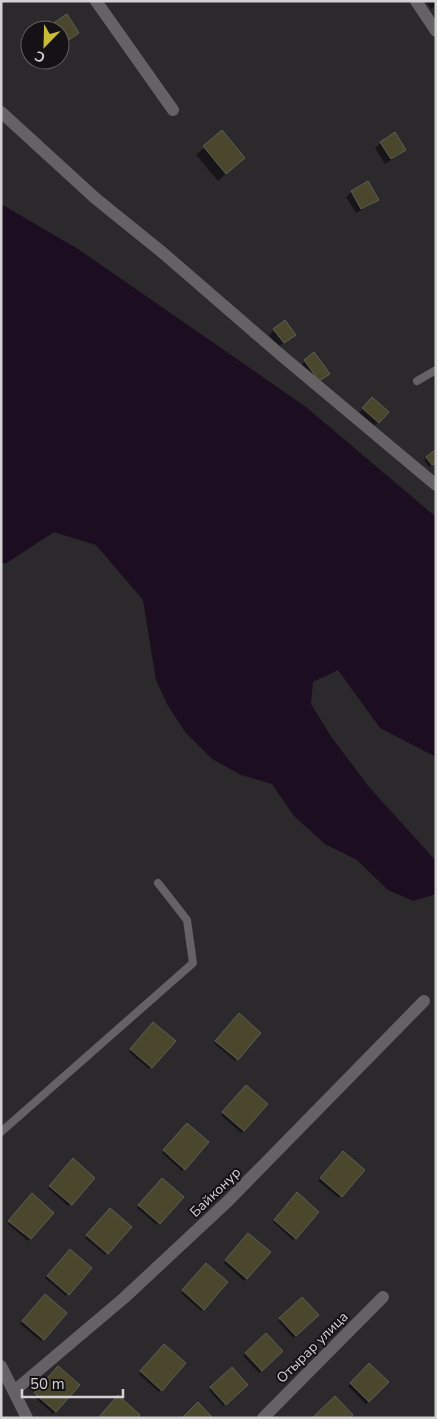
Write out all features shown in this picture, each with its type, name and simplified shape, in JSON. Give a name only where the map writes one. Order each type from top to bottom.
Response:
[{"type":"street","points":[[96,1],[173,110]]},
{"type":"street","points":[[416,1],[436,31]]},
{"type":"street","points":[[1,112],[95,198],[163,253],[319,388],[436,485]]},
{"type":"street","name":"Байконур","points":[[14,1391],[124,1298],[228,1201],[424,1001]]},
{"type":"street","name":"Отырар улица","points":[[262,1418],[383,1297]]},
{"type":"street","points":[[1,1366],[27,1418]]},
{"type":"lane","points":[[417,382],[436,370]]},
{"type":"lane","points":[[1,1132],[193,964],[187,920],[158,883]]},
{"type":"shaded area","points":[[1,204],[78,249],[306,407],[436,517],[436,757],[380,728],[338,670],[313,682],[311,704],[332,738],[369,787],[436,861],[436,894],[413,901],[388,890],[357,860],[325,844],[294,816],[272,784],[241,775],[212,759],[185,732],[167,704],[156,680],[143,600],[96,545],[54,532],[5,564],[1,562]]},
{"type":"building","points":[[67,14],[79,33],[70,39],[70,20],[58,20]]},
{"type":"building","points":[[222,130],[245,158],[226,174],[203,146]]},
{"type":"building","points":[[395,132],[406,150],[391,159],[380,142]]},
{"type":"building","points":[[368,181],[379,200],[361,209],[351,191]]},
{"type":"building","points":[[285,320],[296,335],[284,343],[273,329]]},
{"type":"building","points":[[314,352],[330,374],[319,381],[304,360]]},
{"type":"building","points":[[372,397],[389,412],[379,423],[362,408]]},
{"type":"building","points":[[436,449],[436,463],[432,465],[426,457]]},
{"type":"building","points":[[239,1013],[261,1033],[238,1060],[215,1041]]},
{"type":"building","points":[[153,1022],[176,1041],[152,1068],[130,1049]]},
{"type":"building","points":[[246,1085],[268,1104],[244,1131],[222,1112]]},
{"type":"building","points":[[187,1123],[209,1142],[185,1170],[163,1150]]},
{"type":"building","points":[[343,1151],[365,1170],[342,1197],[320,1178]]},
{"type":"building","points":[[73,1158],[95,1178],[72,1205],[49,1186]]},
{"type":"building","points":[[162,1178],[184,1197],[160,1224],[138,1205]]},
{"type":"building","points":[[297,1192],[319,1212],[296,1239],[274,1220]]},
{"type":"building","points":[[32,1193],[54,1213],[31,1239],[8,1221]]},
{"type":"building","points":[[110,1208],[132,1227],[108,1254],[86,1235]]},
{"type":"building","points":[[248,1233],[271,1252],[247,1279],[225,1260]]},
{"type":"building","points":[[70,1249],[92,1268],[69,1295],[47,1276]]},
{"type":"building","points":[[206,1263],[228,1282],[204,1310],[182,1290]]},
{"type":"building","points":[[45,1294],[67,1313],[44,1340],[22,1321]]},
{"type":"building","points":[[302,1297],[319,1315],[296,1336],[279,1318]]},
{"type":"building","points":[[266,1333],[283,1351],[262,1371],[245,1353]]},
{"type":"building","points":[[164,1344],[186,1363],[162,1391],[140,1371]]},
{"type":"building","points":[[369,1363],[389,1382],[369,1402],[350,1383]]},
{"type":"building","points":[[58,1366],[80,1385],[56,1412],[34,1393]]},
{"type":"building","points":[[232,1367],[248,1385],[226,1405],[210,1387]]},
{"type":"building","points":[[118,1395],[140,1415],[137,1418],[98,1418]]},
{"type":"building","points":[[335,1396],[353,1415],[350,1418],[312,1418]]},
{"type":"building","points":[[198,1402],[213,1418],[182,1418]]}]
